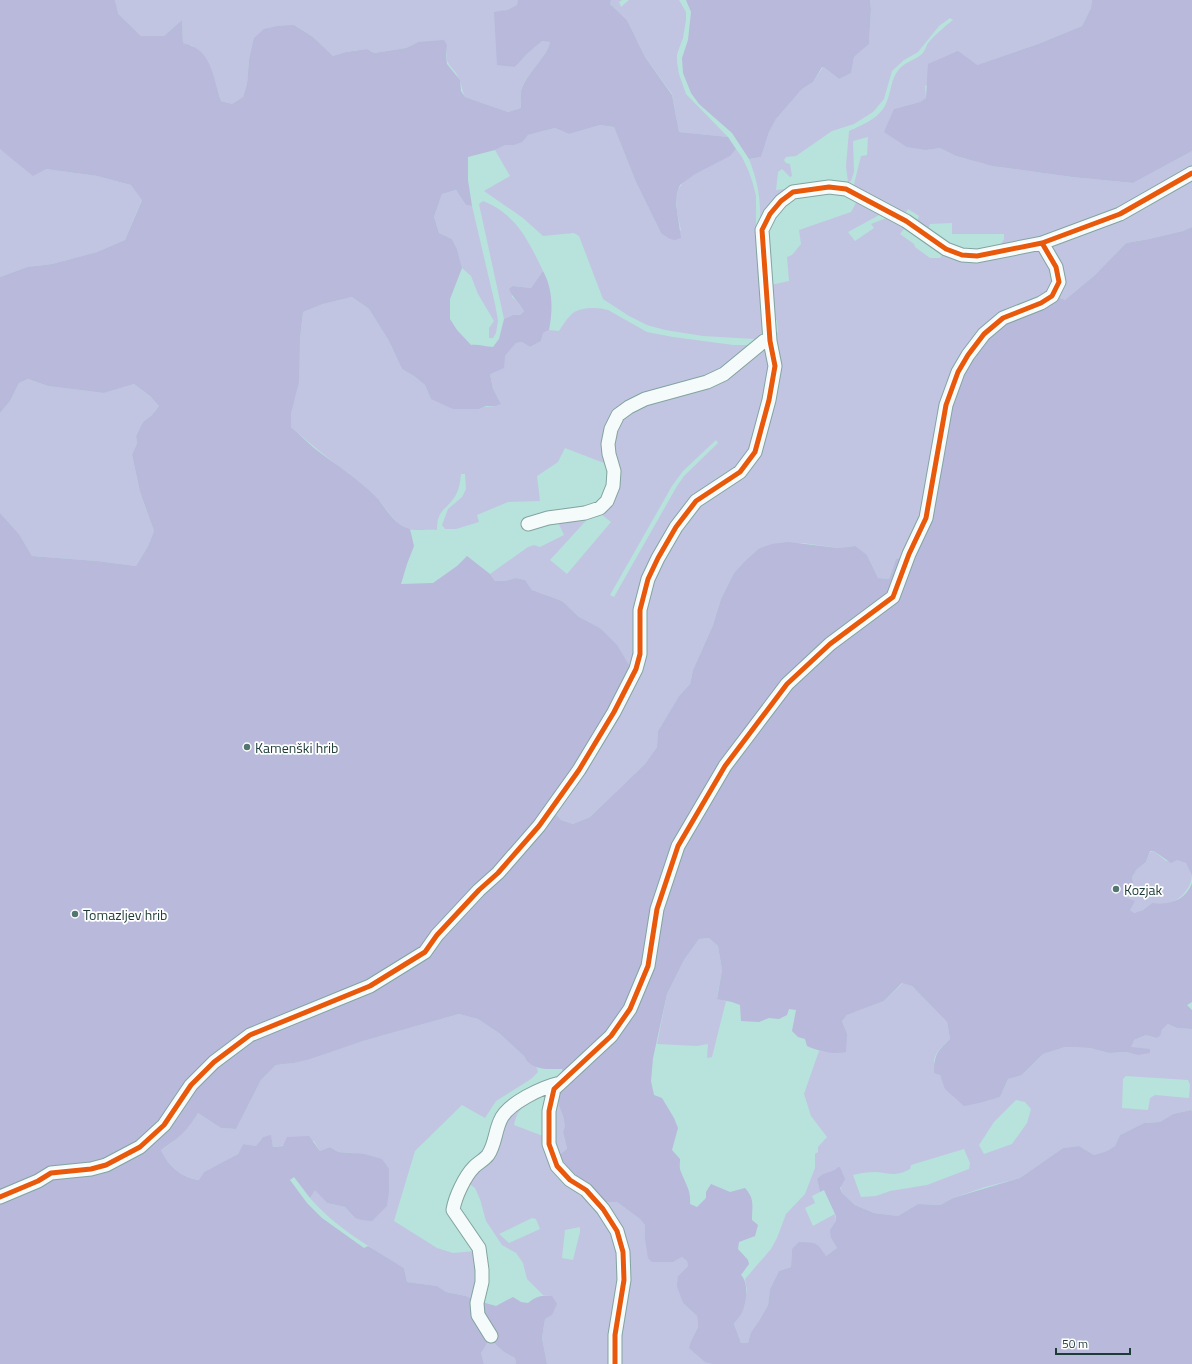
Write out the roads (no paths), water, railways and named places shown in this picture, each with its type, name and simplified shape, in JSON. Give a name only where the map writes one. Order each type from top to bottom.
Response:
[{"type":"street","points":[[0,1197],[38,1181],[51,1173],[91,1170],[106,1165],[140,1147],[164,1125],[191,1085],[214,1062],[250,1035],[370,986],[425,952],[437,935],[479,890],[498,873],[539,826],[579,770],[614,712],[636,669],[640,654],[640,610],[648,579],[658,558],[676,527],[696,501],[740,472],[755,452],[769,400],[774,366],[770,341],[762,230],[770,214],[781,202],[793,192],[830,187],[846,189],[906,221],[946,249],[962,255],[977,256],[1042,243],[1120,214],[1192,173]]},
{"type":"street","points":[[615,1364],[615,1335],[624,1280],[623,1252],[617,1231],[603,1209],[586,1190],[570,1180],[557,1166],[549,1144],[549,1111],[554,1089],[611,1036],[630,1009],[648,966],[657,909],[678,846],[725,766],[787,684],[830,644],[893,597],[909,554],[926,518],[946,405],[958,372],[968,355],[984,334],[1003,318],[1040,303],[1052,296],[1059,282],[1056,267],[1042,243]]},
{"type":"street","points":[[528,524],[548,518],[585,513],[600,508],[607,501],[613,486],[614,471],[608,444],[611,429],[618,415],[629,407],[645,399],[707,382],[724,374],[764,341]]},
{"type":"street","points":[[491,1336],[478,1315],[476,1303],[482,1282],[479,1248],[453,1210],[455,1202],[466,1176],[474,1166],[487,1156],[492,1148],[501,1118],[508,1109],[538,1091],[560,1083]]},
{"type":"place","name":"Kamenški hrib","points":[[247,747]]},
{"type":"place","name":"Kozjak","points":[[1116,889]]},
{"type":"place","name":"Tomazljev hrib","points":[[75,914]]}]
